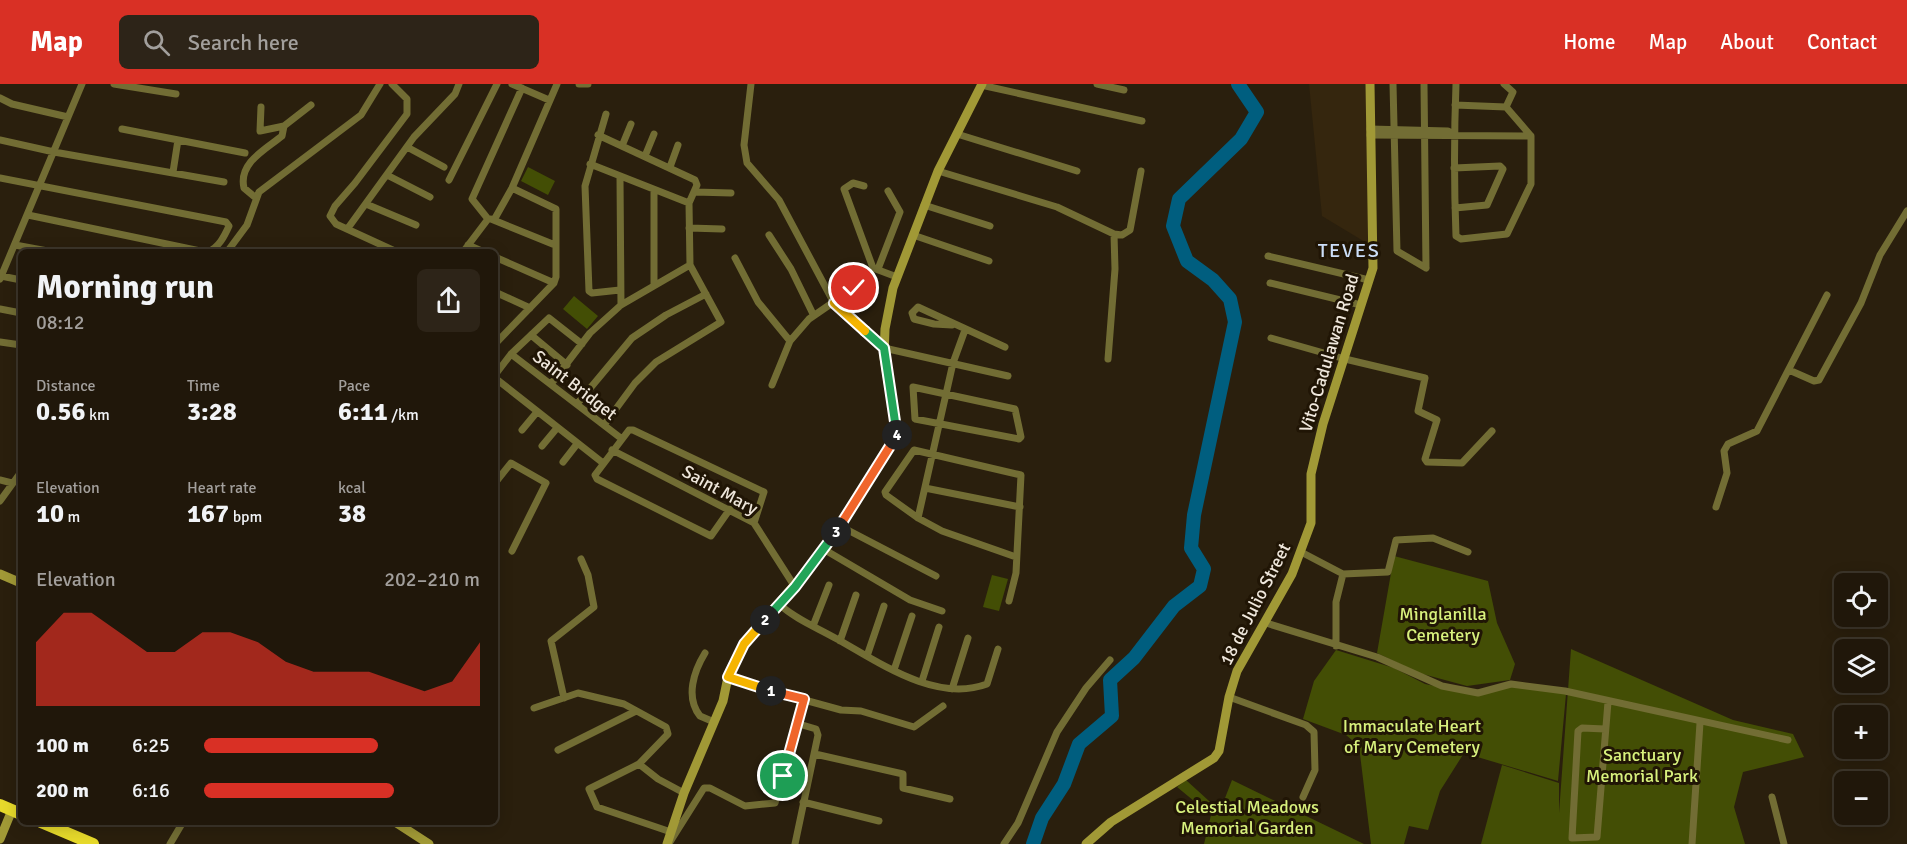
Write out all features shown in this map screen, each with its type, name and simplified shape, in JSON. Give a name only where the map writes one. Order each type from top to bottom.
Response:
[{"type":"highway","points":[[48,825],[93,844]]},
{"type":"street","points":[[18,279],[1,277],[82,84]]},
{"type":"street","points":[[114,84],[176,94]]},
{"type":"street","points":[[229,249],[246,225],[259,192],[301,158],[361,115],[380,84]]},
{"type":"street","points":[[391,249],[332,221],[331,211],[355,183],[409,109],[405,94],[392,84]]},
{"type":"street","points":[[348,228],[407,147],[454,94],[459,84]]},
{"type":"street","points":[[449,180],[497,84]]},
{"type":"street","points":[[512,84],[549,100]]},
{"type":"street","points":[[465,249],[491,219],[512,189],[557,84]]},
{"type":"street","points":[[579,84],[588,84]]},
{"type":"street","points":[[751,84],[744,145],[747,164],[779,200],[834,303],[884,348],[1008,376]]},
{"type":"street","points":[[1097,84],[1124,90]]},
{"type":"street","name":"Vito-Cadulawan Road","points":[[1311,523],[1311,474],[1323,424],[1369,280],[1374,251],[1370,84]]},
{"type":"street","points":[[1393,84],[1397,250],[1426,268],[1424,84]]},
{"type":"street","points":[[1455,105],[1506,107],[1531,136],[1531,184],[1507,234],[1459,239],[1456,236],[1454,135],[1455,105],[1456,84]]},
{"type":"street","points":[[1504,84],[1513,92],[1506,107]]},
{"type":"street","points":[[668,844],[684,793],[723,701],[728,677],[744,644],[779,604],[793,584],[825,550],[897,437],[884,348],[897,277],[938,171],[981,85],[1142,122]]},
{"type":"street","points":[[522,88],[471,199],[491,219],[555,245]]},
{"type":"street","points":[[0,98],[12,104],[68,117]]},
{"type":"street","points":[[261,107],[258,127],[260,131],[284,126],[311,105]]},
{"type":"street","points":[[606,114],[598,135],[585,186],[589,291],[591,293],[620,290]]},
{"type":"street","points":[[622,146],[631,124]]},
{"type":"street","points":[[256,198],[244,188],[243,175],[253,159],[282,136],[284,126]]},
{"type":"street","points":[[122,129],[245,153]]},
{"type":"street","points":[[1370,132],[1531,136]]},
{"type":"street","points":[[645,156],[654,134]]},
{"type":"street","points":[[957,134],[1077,171]]},
{"type":"street","points":[[598,135],[695,180],[697,185],[689,203],[690,265],[721,324],[656,362],[635,383],[604,426]]},
{"type":"street","points":[[0,140],[54,152],[224,182]]},
{"type":"street","points":[[173,172],[178,140]]},
{"type":"street","points":[[670,168],[678,145]]},
{"type":"street","points":[[407,147],[444,167]]},
{"type":"street","points":[[590,165],[689,203]]},
{"type":"street","points":[[1454,168],[1500,166],[1503,169],[1486,205],[1455,208]]},
{"type":"street","points":[[938,171],[1057,207],[1114,234],[1122,235],[1130,230],[1141,171]]},
{"type":"street","points":[[387,175],[430,197]]},
{"type":"street","points":[[620,177],[621,305]]},
{"type":"street","points":[[0,178],[226,222],[229,226],[215,249]]},
{"type":"street","points":[[864,186],[853,183],[844,189],[875,269],[897,277]]},
{"type":"street","points":[[498,340],[554,283],[556,208],[512,189]]},
{"type":"street","points":[[654,191],[654,284]]},
{"type":"street","points":[[772,385],[790,341],[813,314],[834,303],[875,269],[900,212],[888,191]]},
{"type":"street","points":[[695,192],[731,193]]},
{"type":"street","points":[[366,204],[416,225]]},
{"type":"street","points":[[924,205],[990,226]]},
{"type":"street","points":[[1789,370],[1814,381],[1819,380],[1861,303],[1880,255],[1907,210]]},
{"type":"street","points":[[27,215],[192,249]]},
{"type":"street","points":[[689,228],[722,230]]},
{"type":"street","points":[[1108,359],[1115,269],[1114,234]]},
{"type":"street","points":[[769,235],[791,269],[813,314]]},
{"type":"street","points":[[913,235],[989,261]]},
{"type":"street","points":[[15,245],[37,249]]},
{"type":"street","points":[[468,245],[477,249]]},
{"type":"street","points":[[1268,256],[1369,280]]},
{"type":"street","points":[[498,258],[554,283]]},
{"type":"street","points":[[735,258],[758,302],[790,341]]},
{"type":"street","points":[[551,384],[582,344],[621,305],[690,265]]},
{"type":"street","points":[[1270,283],[1361,305]]},
{"type":"street","points":[[498,293],[530,308]]},
{"type":"street","points":[[577,404],[632,338],[666,315],[706,294]]},
{"type":"street","points":[[1716,507],[1727,473],[1724,451],[1728,444],[1757,431],[1776,390],[1789,370],[1827,295]]},
{"type":"street","points":[[952,325],[914,320],[912,313],[918,307],[952,325],[1005,347]]},
{"type":"street","points":[[0,309],[18,312]]},
{"type":"street","points":[[498,373],[511,354],[548,318],[582,344]]},
{"type":"street","points":[[498,330],[504,333]]},
{"type":"street","points":[[918,518],[953,363],[964,330]]},
{"type":"street","points":[[531,335],[567,365]]},
{"type":"street","points":[[1271,338],[1345,360],[1426,379],[1418,411],[1437,420],[1425,459],[1427,462],[1462,463],[1492,431]]},
{"type":"street","points":[[0,342],[18,345]]},
{"type":"street","name":"Saint Bridget","points":[[511,354],[622,439]]},
{"type":"street","points":[[498,380],[603,463]]},
{"type":"street","points":[[914,387],[946,396],[1017,410],[1021,437],[1019,439],[939,426],[914,418],[912,389],[914,387]]},
{"type":"street","points":[[522,430],[537,412]]},
{"type":"street","points":[[542,446],[557,428]]},
{"type":"street","points":[[730,509],[711,536],[597,479],[595,475],[612,450],[629,430],[633,430],[764,492],[754,523]]},
{"type":"street","points":[[563,462],[577,444]]},
{"type":"street","name":"Saint Mary","points":[[612,450],[754,523],[793,584]]},
{"type":"street","points":[[1009,601],[1015,582],[1020,474],[914,450],[885,492],[918,518],[942,531],[1016,557]]},
{"type":"street","points":[[498,479],[511,463],[546,483],[512,551]]},
{"type":"street","points":[[0,501],[18,476]]},
{"type":"street","points":[[0,480],[12,483]]},
{"type":"street","points":[[925,488],[1020,507]]},
{"type":"street","name":"18 de Julio Street","points":[[1086,844],[1111,822],[1214,758],[1219,751],[1229,697],[1237,671],[1266,623],[1301,552],[1311,523]]},
{"type":"street","points":[[840,526],[936,576]]},
{"type":"street","points":[[1301,552],[1343,574],[1388,572],[1396,540],[1433,538],[1468,552]]},
{"type":"street","points":[[825,550],[910,600],[942,611]]},
{"type":"street","points":[[564,698],[551,641],[594,607],[588,575],[581,558]]},
{"type":"street","points":[[0,574],[18,582]]},
{"type":"street","points":[[1336,646],[1336,602],[1343,574]]},
{"type":"street","points":[[813,626],[828,585]]},
{"type":"street","points":[[840,641],[856,595]]},
{"type":"street","points":[[779,604],[813,626],[894,670],[952,689],[976,688],[987,684],[998,649]]},
{"type":"street","points":[[867,656],[884,606]]},
{"type":"street","points":[[894,670],[912,616]]},
{"type":"street","points":[[1266,623],[1377,657],[1442,686],[1478,693],[1511,684],[1565,691],[1700,723],[1788,740]]},
{"type":"street","points":[[922,681],[939,627]]},
{"type":"street","points":[[952,689],[968,638]]},
{"type":"street","points":[[705,653],[693,679],[692,697],[700,716],[714,722]]},
{"type":"street","points":[[1004,844],[1018,823],[1057,732],[1086,688],[1110,660]]},
{"type":"street","points":[[728,677],[841,710],[861,711],[914,727],[918,727],[943,705]]},
{"type":"street","points":[[534,708],[578,693],[624,704],[666,727],[668,734],[639,764],[589,789],[597,807],[604,811],[671,832]]},
{"type":"street","points":[[1229,697],[1306,725],[1314,732],[1315,770],[1303,796]]},
{"type":"street","points":[[668,844],[704,788],[710,788],[745,806],[775,803],[799,724],[804,699]]},
{"type":"street","points":[[1605,729],[1582,728],[1578,731],[1572,838],[1597,837],[1608,702]]},
{"type":"street","points":[[558,750],[636,711]]},
{"type":"street","points":[[1692,844],[1700,723]]},
{"type":"street","points":[[795,844],[818,735],[816,729],[799,724]]},
{"type":"street","points":[[815,754],[903,774],[903,788],[950,799]]},
{"type":"street","points":[[639,764],[658,780],[684,793]]},
{"type":"street","points":[[1772,797],[1784,844]]},
{"type":"street","points":[[803,802],[879,821]]},
{"type":"street","points":[[0,839],[11,809]]},
{"type":"street","points":[[170,844],[181,825]]},
{"type":"street","points":[[400,825],[429,844]]},
{"type":"shaded area","points":[[1309,84],[1367,84],[1370,245],[1322,216]]},
{"type":"green space","points":[[528,167],[555,181],[548,195],[521,181]]},
{"type":"green space","points":[[574,296],[598,316],[587,329],[563,309]]},
{"type":"green space","name":"Minglanilla Cemetery","points":[[1394,556],[1488,581],[1497,623],[1515,664],[1510,680],[1467,686],[1419,673],[1377,653]]},
{"type":"green space","points":[[992,575],[1008,579],[999,611],[983,607]]},
{"type":"green space","name":"Sanctuary Memorial Park","points":[[1571,649],[1733,720],[1793,734],[1804,757],[1743,772],[1734,807],[1745,844],[1481,844],[1502,765],[1559,783],[1559,813]]},
{"type":"green space","name":"Immaculate Heart of Mary Cemetery","points":[[1336,650],[1394,668],[1425,684],[1479,695],[1510,686],[1566,694],[1558,781],[1464,753],[1440,791],[1428,830],[1409,826],[1404,844],[1371,844],[1359,746],[1346,735],[1303,719],[1314,681]]},
{"type":"green space","name":"Celestial Meadows Memorial Garden","points":[[1186,780],[1220,811],[1232,780],[1364,844],[1204,844],[1211,815],[1177,787]]},
{"type":"waterway","points":[[1033,844],[1042,818],[1064,784],[1079,744],[1112,716],[1110,680],[1134,658],[1174,606],[1200,586],[1204,569],[1191,548],[1194,515],[1235,322],[1230,299],[1213,280],[1187,261],[1173,226],[1179,199],[1241,139],[1257,112],[1238,84]]},
{"type":"district","name":"TEVES","points":[[1349,250]]},
{"type":"route","points":[[783,776],[804,699],[728,677],[744,644],[826,548],[897,437],[884,348],[834,303],[854,288]]}]
